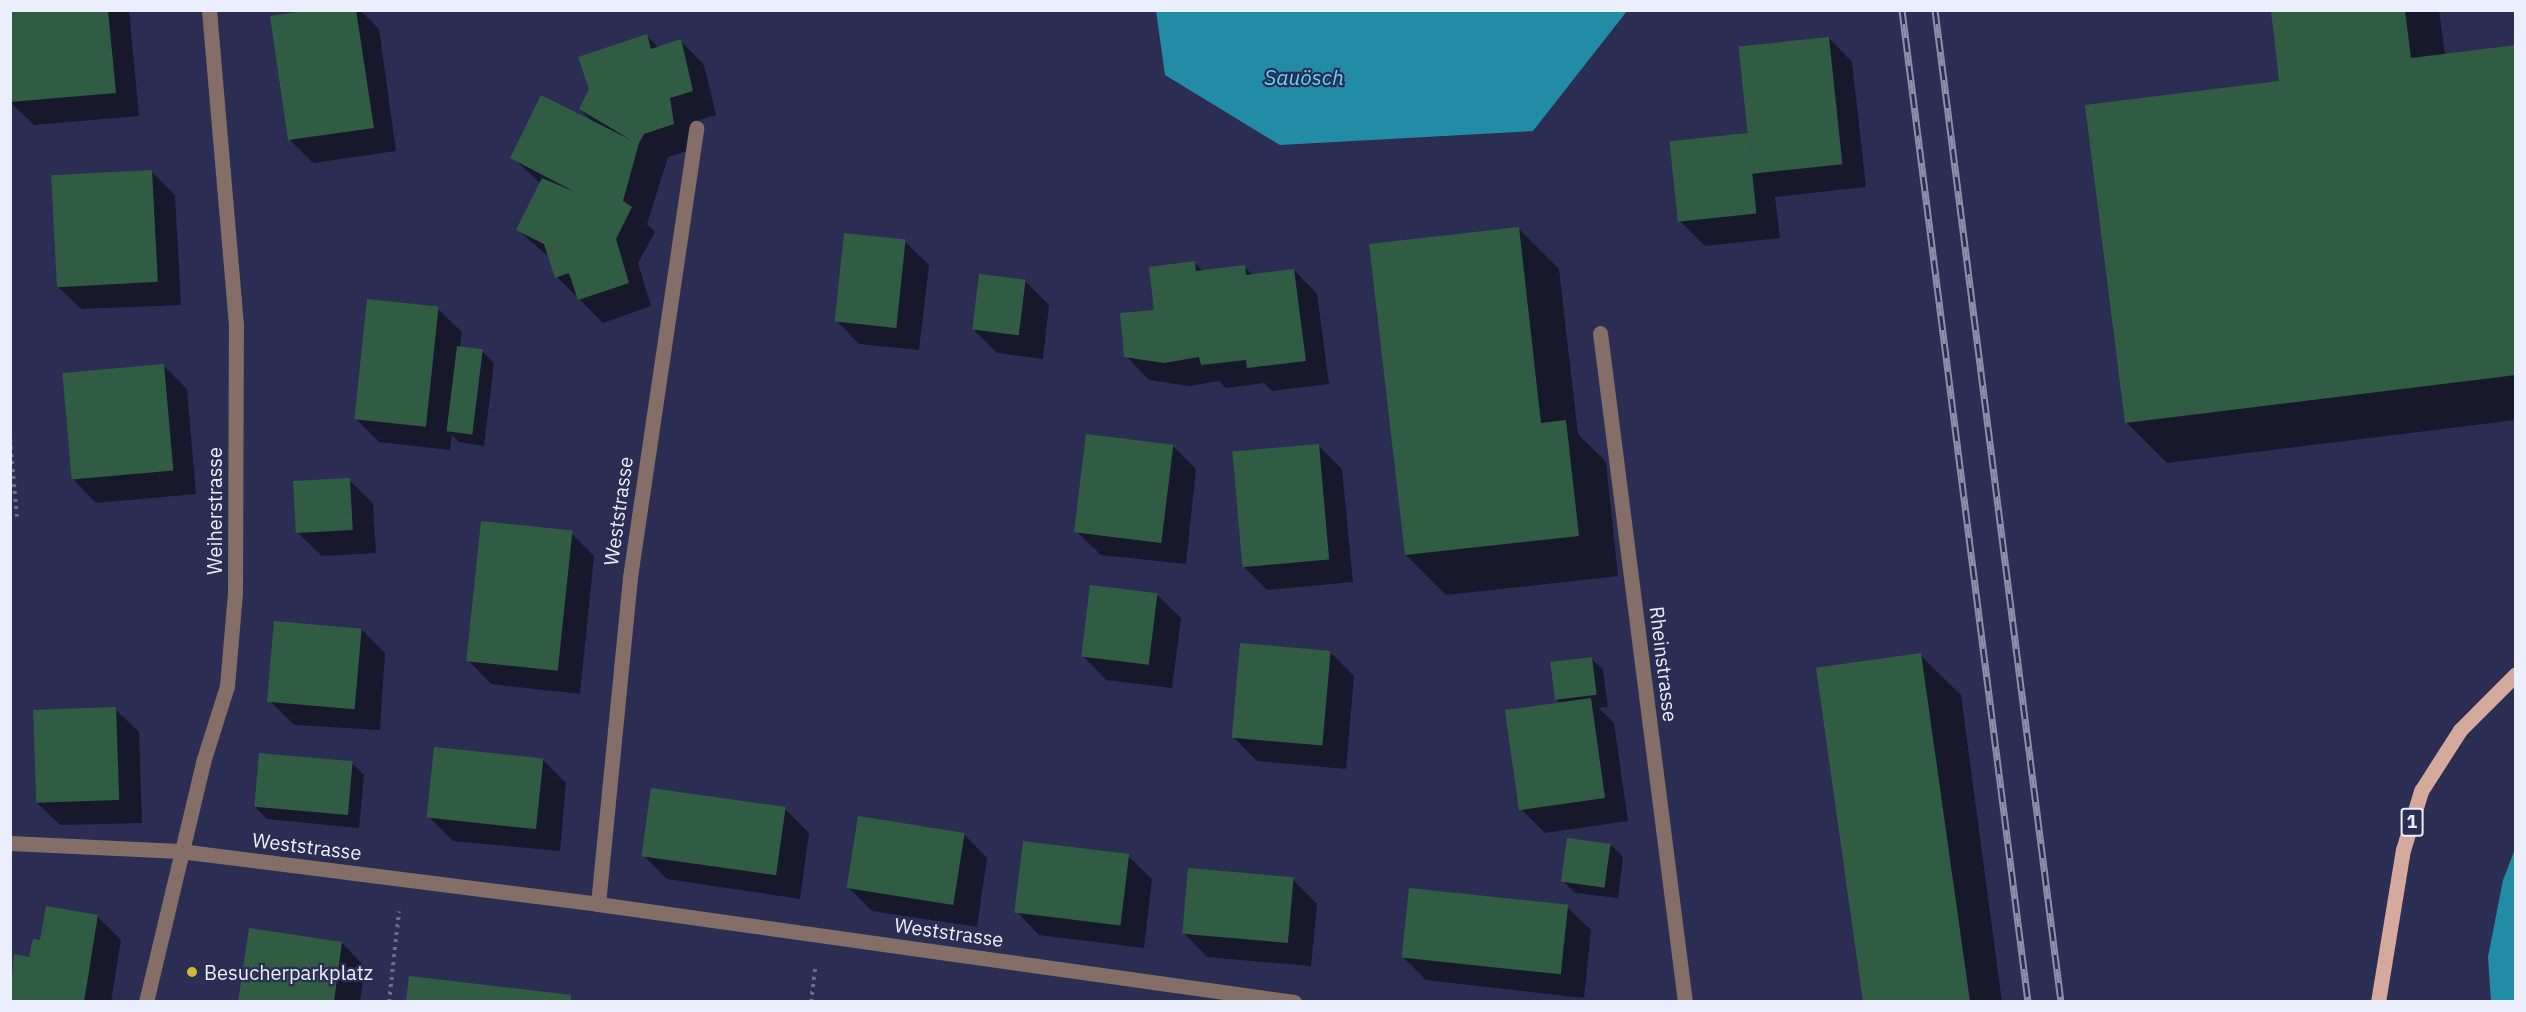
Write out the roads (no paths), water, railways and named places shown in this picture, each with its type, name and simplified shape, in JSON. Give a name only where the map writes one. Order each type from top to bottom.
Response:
[{"type":"main road","name":"1","points":[[2378,1002],[2403,850],[2421,791],[2460,730],[2516,674]]},
{"type":"street","name":"Weiherstrasse","points":[[146,1002],[180,851],[227,686],[235,593],[237,326],[209,10]]},
{"type":"street","name":"Weststrasse","points":[[598,904],[630,577],[696,128]]},
{"type":"street","name":"Rheinstrasse","points":[[1600,333],[1686,1002]]},
{"type":"street","name":"Weststrasse","points":[[10,843],[180,851],[598,904],[1294,1002]]},
{"type":"water","name":"Sauösch","points":[[1156,11],[1627,11],[1533,131],[1280,145],[1165,75]]},
{"type":"water","points":[[2515,849],[2515,1001],[2491,1001],[2488,957],[2503,880]]},
{"type":"railway","points":[[1902,10],[2028,1002]]},
{"type":"railway","points":[[1935,10],[2061,1002]]},
{"type":"place","name":"Besucherparkplatz","points":[[192,972]]}]
